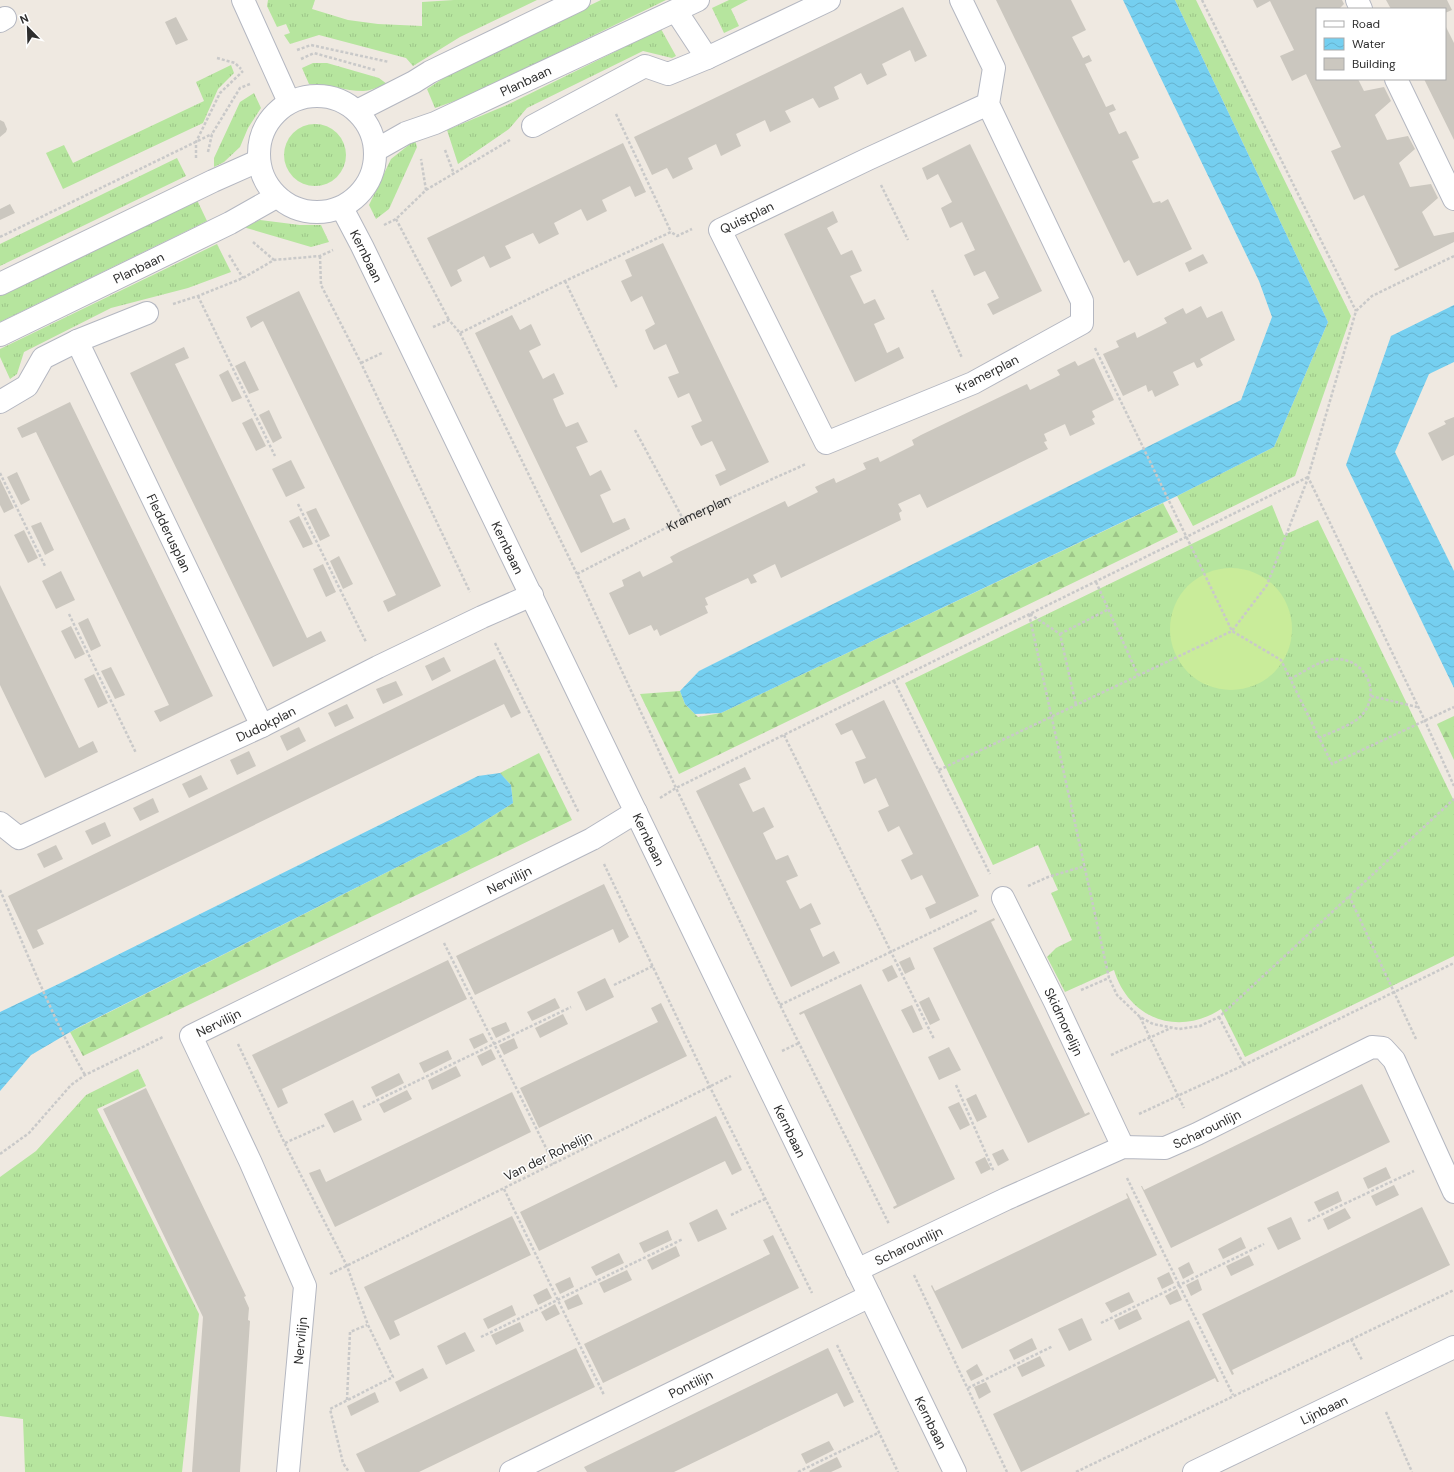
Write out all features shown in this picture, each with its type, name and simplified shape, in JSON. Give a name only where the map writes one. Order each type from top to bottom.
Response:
[{"type":"street","points":[[243,0],[289,102]]},
{"type":"street","points":[[357,111],[398,91],[430,72],[579,0]]},
{"type":"street","name":"Planbaan","points":[[376,150],[406,133],[435,123],[698,0]]},
{"type":"street","points":[[533,126],[645,66],[668,74],[707,58],[830,0]]},
{"type":"street","points":[[961,0],[994,68],[988,104],[1082,301],[1082,322]]},
{"type":"street","points":[[676,11],[707,58]]},
{"type":"street","points":[[1396,80],[1454,199]]},
{"type":"street","points":[[313,95],[337,98],[357,111],[370,129],[376,150],[373,174],[361,194],[342,208],[319,214],[296,210],[276,197],[264,180],[258,161],[259,143],[264,126],[275,112],[289,102],[313,95]]},
{"type":"street","name":"Quistplan","points":[[826,442],[720,230],[868,159],[988,104]]},
{"type":"street","points":[[0,284],[213,181],[258,161]]},
{"type":"street","name":"Planbaan","points":[[0,335],[230,223],[276,197]]},
{"type":"street","name":"Kernbaan","points":[[342,208],[532,595],[955,1472]]},
{"type":"street","points":[[0,402],[27,386],[43,358],[78,341],[147,313]]},
{"type":"street","name":"Kramerplan","points":[[826,442],[973,383],[1082,322]]},
{"type":"street","name":"Fledderusplan","points":[[78,341],[262,726]]},
{"type":"street","name":"Dudokplan","points":[[0,823],[19,838],[262,726],[378,667],[482,617],[532,595]]},
{"type":"street","name":"Nervilijn","points":[[288,1472],[304,1286],[250,1161],[191,1036],[592,839],[636,812]]},
{"type":"street","name":"Skidmorelijn","points":[[1002,898],[1056,1002],[1114,1126],[1119,1150]]},
{"type":"street","name":"Scharounlijn","points":[[857,1270],[1006,1200],[1119,1150],[1165,1148],[1197,1134],[1372,1047],[1383,1048],[1394,1060],[1438,1160],[1454,1192]]},
{"type":"street","name":"Pontilijn","points":[[511,1472],[870,1296]]},
{"type":"street","name":"Lijnbaan","points":[[1194,1472],[1454,1347]]},
{"type":"path","points":[[1202,0],[1356,312]]},
{"type":"path","points":[[213,181],[207,160],[212,134],[240,88],[314,53],[389,74],[398,91]]},
{"type":"path","points":[[217,58],[235,63],[254,82]]},
{"type":"path","points":[[605,88],[671,232],[677,236],[705,222],[720,230]]},
{"type":"path","points":[[147,313],[198,296],[243,278],[274,260],[320,256],[396,219],[426,190],[533,126]]},
{"type":"path","points":[[417,130],[426,190]]},
{"type":"path","points":[[0,237],[212,134]]},
{"type":"path","points":[[868,159],[908,240]]},
{"type":"path","points":[[396,219],[449,320],[460,333],[577,574],[676,788],[780,1005],[901,1250],[1007,1472]]},
{"type":"path","points":[[230,223],[274,260]]},
{"type":"path","points":[[460,333],[565,281],[671,232]]},
{"type":"path","points":[[938,770],[1232,631],[1267,585],[1308,477],[1356,312],[1372,296],[1454,256]]},
{"type":"path","points":[[565,281],[617,388]]},
{"type":"path","points":[[932,290],[973,383]]},
{"type":"path","points":[[198,296],[275,456]]},
{"type":"path","points":[[361,363],[449,320]]},
{"type":"path","points":[[1082,322],[1232,631],[1281,660],[1332,764],[1454,707]]},
{"type":"path","points":[[635,430],[683,519]]},
{"type":"path","name":"Kramerplan","points":[[577,574],[683,519],[815,460],[826,442]]},
{"type":"path","points":[[0,473],[45,566]]},
{"type":"path","points":[[636,812],[676,788],[1308,477]]},
{"type":"path","points":[[1308,477],[1425,721],[1454,786]]},
{"type":"path","points":[[298,504],[378,667]]},
{"type":"path","points":[[1096,582],[1138,675]]},
{"type":"path","points":[[1060,634],[1109,609]]},
{"type":"path","points":[[69,614],[148,778]]},
{"type":"path","points":[[1030,614],[1060,634],[1076,705]]},
{"type":"path","points":[[1030,614],[1109,978],[1117,996],[1140,1017],[1153,1024],[1178,1029],[1200,1026],[1219,1017],[1454,799]]},
{"type":"path","points":[[1290,678],[1328,660],[1345,660],[1361,668],[1366,675],[1370,686],[1371,696],[1362,715],[1319,738]]},
{"type":"path","points":[[894,681],[1002,898]]},
{"type":"path","points":[[1371,696],[1418,707]]},
{"type":"path","points":[[784,735],[934,1039]]},
{"type":"path","points":[[780,1005],[1048,877],[1085,866]]},
{"type":"path","points":[[0,890],[40,984],[73,1055],[85,1075]]},
{"type":"path","points":[[1349,896],[1422,1052],[1394,1060]]},
{"type":"path","points":[[431,917],[554,1164]]},
{"type":"path","points":[[1114,1126],[1454,963]]},
{"type":"path","points":[[614,985],[653,966]]},
{"type":"path","points":[[363,1107],[571,1007]]},
{"type":"path","points":[[1140,1017],[1197,1134]]},
{"type":"path","points":[[1219,1017],[1244,1065]]},
{"type":"path","points":[[1086,1067],[1171,1028]]},
{"type":"path","points":[[0,1154],[29,1132],[71,1085],[85,1075],[168,1035],[191,1036]]},
{"type":"path","name":"Van der Rohelijn","points":[[304,1286],[799,1043]]},
{"type":"path","points":[[956,1085],[1006,1200]]},
{"type":"path","points":[[285,1144],[325,1125]]},
{"type":"path","points":[[1119,1150],[1180,1285],[1233,1395]]},
{"type":"path","points":[[1308,1221],[1438,1160]]},
{"type":"path","points":[[504,1188],[616,1420]]},
{"type":"path","points":[[731,1215],[765,1199]]},
{"type":"path","points":[[481,1337],[683,1239]]},
{"type":"path","points":[[1101,1323],[1264,1244]]},
{"type":"path","points":[[1076,1472],[1233,1395],[1454,1290]]},
{"type":"path","points":[[347,1401],[350,1332],[368,1325]]},
{"type":"path","points":[[968,1388],[1053,1346]]},
{"type":"path","points":[[798,1472],[878,1433]]},
{"type":"green space","points":[[268,0],[315,0],[312,9],[348,20],[378,24],[422,26],[422,2],[454,0],[537,0],[460,37],[413,66],[406,58],[319,35],[290,44],[284,35],[290,33],[286,24],[277,27],[267,6]]},
{"type":"green space","points":[[601,0],[666,0],[469,96],[435,108],[427,89],[457,69]]},
{"type":"green space","points":[[729,0],[748,0],[731,9],[739,26],[724,33],[712,8]]},
{"type":"green space","points":[[1175,0],[1196,0],[1351,316],[1295,476],[1193,526],[1177,496],[1274,447],[1328,322]]},
{"type":"green space","points":[[661,29],[676,56],[672,58],[643,51],[527,108],[509,129],[458,164],[447,130],[507,105]]},
{"type":"green space","points":[[313,63],[327,63],[379,78],[387,84],[363,91],[309,84],[302,68]]},
{"type":"green space","points":[[231,65],[234,73],[218,89],[203,123],[63,189],[46,153],[64,145],[73,163],[204,101],[196,82]]},
{"type":"green space","points":[[254,93],[261,108],[248,128],[240,147],[224,162],[214,167],[214,158],[240,102]]},
{"type":"green space","points":[[315,124],[327,126],[337,133],[344,143],[346,155],[344,167],[337,177],[327,184],[315,186],[303,184],[293,177],[286,167],[284,155],[286,143],[293,133],[303,126]]},
{"type":"green space","points":[[415,140],[417,147],[389,209],[376,219],[369,205],[391,159]]},
{"type":"green space","points":[[177,158],[186,176],[0,266],[0,244]]},
{"type":"green space","points":[[197,200],[207,221],[0,322],[0,294]]},
{"type":"green space","points":[[260,220],[300,225],[321,225],[329,242],[311,247],[243,227]]},
{"type":"green space","points":[[217,244],[231,272],[188,288],[111,308],[24,352],[17,374],[10,379],[0,357],[0,349]]},
{"type":"green space","points":[[1163,503],[1178,532],[679,774],[640,694],[680,691],[685,704],[698,717],[721,713]]},
{"type":"green space","points":[[1272,505],[1284,535],[1318,520],[1454,801],[1454,956],[1245,1057],[1221,1009],[1205,1017],[1188,1022],[1172,1022],[1157,1018],[1143,1011],[1131,1001],[1121,987],[1114,970],[1065,992],[1047,957],[1056,948],[1072,940],[1051,893],[1058,890],[1038,845],[993,865],[905,683]]},
{"type":"green space","points":[[1231,568],[1243,569],[1254,573],[1265,578],[1274,586],[1282,595],[1287,606],[1291,617],[1291,641],[1287,652],[1282,663],[1274,672],[1265,680],[1254,685],[1243,689],[1231,690],[1219,689],[1208,685],[1197,680],[1188,672],[1180,663],[1175,652],[1171,641],[1170,629],[1171,617],[1175,606],[1180,595],[1188,586],[1197,578],[1208,573],[1219,569]]},
{"type":"green space","points":[[1454,716],[1454,760],[1437,724]]},
{"type":"green space","points":[[539,753],[572,820],[83,1056],[70,1032],[467,832],[513,803],[511,785],[500,773]]},
{"type":"green space","points":[[138,1069],[146,1086],[97,1109],[199,1314],[182,1472],[25,1472],[23,1419],[0,1416],[0,1177],[36,1151],[86,1095]]},
{"type":"water","points":[[1123,0],[1175,0],[1328,322],[1274,447],[1177,496],[721,713],[695,714],[685,704],[680,691],[699,671],[1241,400],[1272,317],[1259,281]]},
{"type":"water","points":[[1454,305],[1454,362],[1429,374],[1395,452],[1454,571],[1454,688],[1346,465],[1391,336]]},
{"type":"water","points":[[500,773],[511,785],[513,803],[467,832],[77,1028],[31,1055],[0,1091],[0,1012],[478,776]]},
{"type":"building","points":[[996,0],[1071,0],[1086,30],[1072,37],[1083,58],[1089,55],[1092,61],[1085,64],[1106,107],[1113,104],[1116,110],[1109,113],[1119,134],[1126,131],[1138,155],[1139,158],[1132,161],[1153,203],[1160,201],[1161,203],[1168,199],[1192,249],[1137,276],[1129,260],[1124,263]]},
{"type":"building","points":[[1253,0],[1342,0],[1344,4],[1340,8],[1316,8],[1316,80],[1358,80],[1364,91],[1384,87],[1391,101],[1375,115],[1387,140],[1408,136],[1415,149],[1399,163],[1410,187],[1431,184],[1438,198],[1422,212],[1434,236],[1454,232],[1454,242],[1395,271],[1394,269],[1399,267],[1364,195],[1354,200],[1331,151],[1341,147],[1306,74],[1292,81],[1280,56],[1294,50],[1270,1],[1257,8]]},
{"type":"building","points":[[1386,0],[1447,0],[1452,10],[1446,13],[1446,8],[1390,8]]},
{"type":"building","points":[[903,7],[927,56],[915,62],[910,50],[882,64],[887,75],[867,85],[861,73],[834,87],[839,99],[819,108],[813,98],[785,111],[791,122],[770,132],[765,120],[736,134],[741,146],[721,156],[716,144],[688,158],[693,169],[673,179],[667,168],[652,175],[634,137]]},
{"type":"building","points":[[176,17],[188,40],[176,45],[165,22]]},
{"type":"building","points":[[1446,27],[1454,43],[1454,140],[1424,80],[1446,80]]},
{"type":"building","points":[[0,120],[4,122],[7,129],[6,132],[0,137]]},
{"type":"building","points":[[623,143],[646,192],[635,197],[630,186],[602,200],[607,211],[587,221],[581,209],[554,223],[559,234],[539,244],[533,233],[505,246],[511,258],[490,268],[484,256],[457,270],[462,281],[451,287],[427,238]]},
{"type":"building","points":[[970,144],[1042,291],[993,315],[987,304],[999,298],[985,271],[974,276],[964,255],[975,250],[962,222],[950,228],[941,208],[952,202],[938,174],[927,180],[922,168]]},
{"type":"building","points":[[10,204],[15,213],[0,220],[0,209]]},
{"type":"building","points":[[833,211],[838,222],[827,228],[841,255],[852,250],[862,271],[850,276],[864,304],[875,299],[885,319],[874,324],[887,353],[899,347],[904,358],[855,382],[784,234]]},
{"type":"building","points":[[663,243],[769,462],[720,486],[715,475],[726,470],[712,441],[701,446],[696,437],[691,426],[702,421],[689,393],[678,398],[668,377],[679,373],[666,344],[654,350],[645,330],[655,324],[642,296],[631,302],[621,281],[632,276],[625,260]]},
{"type":"building","points":[[1203,254],[1208,263],[1189,272],[1185,263]]},
{"type":"building","points":[[299,291],[441,586],[388,612],[383,601],[396,595],[263,321],[251,328],[246,317]]},
{"type":"building","points":[[1201,306],[1207,318],[1222,311],[1235,340],[1200,359],[1203,365],[1200,367],[1197,368],[1194,362],[1173,372],[1179,385],[1155,397],[1152,390],[1148,392],[1146,385],[1123,396],[1103,354],[1119,347],[1116,341],[1135,332],[1137,338],[1167,323],[1164,318],[1183,308],[1186,314]]},
{"type":"building","points":[[512,315],[520,330],[531,324],[541,345],[529,351],[543,379],[554,373],[564,394],[553,399],[566,427],[578,422],[588,442],[576,447],[590,476],[601,470],[611,490],[600,495],[613,523],[625,518],[630,529],[581,553],[475,333]]},
{"type":"building","points":[[184,347],[189,358],[175,364],[307,638],[321,631],[326,641],[273,667],[130,373]]},
{"type":"building","points":[[1094,358],[1114,400],[1092,411],[1095,417],[1092,419],[1095,424],[1070,436],[1065,424],[1044,434],[1047,441],[1044,442],[1048,449],[927,508],[920,494],[898,504],[902,511],[899,513],[901,520],[781,578],[775,564],[753,575],[757,582],[751,584],[748,578],[705,598],[708,605],[705,606],[708,613],[660,636],[657,629],[654,631],[651,625],[629,635],[609,593],[624,586],[622,580],[640,571],[643,577],[673,562],[670,557],[679,552],[785,501],[788,507],[818,492],[815,487],[834,478],[836,483],[866,469],[863,463],[878,457],[880,462],[914,445],[912,440],[921,435],[1027,384],[1030,390],[1060,375],[1057,370],[1075,361],[1078,366]]},
{"type":"building","points":[[245,361],[259,390],[249,394],[235,366]]},
{"type":"building","points":[[228,370],[242,398],[232,402],[219,375]]},
{"type":"building","points":[[70,402],[213,696],[160,722],[154,711],[169,705],[36,432],[22,438],[17,428]]},
{"type":"building","points":[[269,410],[282,438],[273,443],[259,415]]},
{"type":"building","points":[[1454,417],[1454,455],[1442,461],[1428,433],[1446,424],[1444,421]]},
{"type":"building","points":[[252,418],[266,446],[256,451],[242,423]]},
{"type":"building","points":[[291,460],[305,488],[286,497],[272,469]]},
{"type":"building","points":[[17,472],[30,500],[21,505],[7,477]]},
{"type":"building","points":[[0,479],[14,508],[4,513],[0,505]]},
{"type":"building","points":[[316,508],[330,536],[320,541],[306,512]]},
{"type":"building","points":[[299,516],[313,544],[303,548],[289,521]]},
{"type":"building","points":[[41,522],[54,550],[45,555],[31,526]]},
{"type":"building","points":[[24,530],[38,558],[28,563],[14,535]]},
{"type":"building","points":[[339,556],[353,584],[343,589],[330,561]]},
{"type":"building","points":[[323,564],[336,592],[326,597],[313,569]]},
{"type":"building","points":[[61,571],[75,600],[56,609],[42,581]]},
{"type":"building","points":[[0,585],[79,748],[93,741],[98,752],[45,778],[0,685]]},
{"type":"building","points":[[88,618],[101,646],[91,651],[78,623]]},
{"type":"building","points":[[71,626],[85,654],[75,659],[61,631]]},
{"type":"building","points":[[444,657],[451,671],[432,681],[425,666]]},
{"type":"building","points":[[495,659],[521,713],[511,718],[504,704],[37,930],[44,944],[33,949],[8,896]]},
{"type":"building","points":[[111,667],[125,695],[115,699],[101,671]]},
{"type":"building","points":[[94,674],[108,703],[98,708],[84,679]]},
{"type":"building","points":[[396,681],[403,695],[383,704],[376,689]]},
{"type":"building","points":[[884,700],[979,896],[930,919],[925,908],[936,903],[922,875],[911,880],[901,860],[913,854],[899,826],[888,832],[878,811],[889,806],[876,778],[864,784],[855,762],[866,758],[852,730],[841,735],[835,724]]},
{"type":"building","points":[[347,704],[354,718],[335,727],[328,713]]},
{"type":"building","points":[[299,727],[306,741],[287,751],[280,736]]},
{"type":"building","points":[[249,751],[256,766],[237,775],[230,760]]},
{"type":"building","points":[[745,767],[751,779],[739,784],[753,812],[764,807],[774,827],[763,833],[776,860],[788,855],[798,876],[786,881],[800,909],[811,903],[821,924],[810,929],[823,957],[834,951],[840,963],[791,987],[696,791]]},
{"type":"building","points":[[201,775],[208,789],[189,798],[182,784]]},
{"type":"building","points":[[153,798],[159,812],[140,821],[133,808]]},
{"type":"building","points":[[105,822],[111,836],[92,845],[85,831]]},
{"type":"building","points":[[56,845],[63,859],[44,868],[37,854]]},
{"type":"building","points":[[604,884],[629,937],[619,943],[613,929],[475,995],[456,956]]},
{"type":"building","points":[[994,918],[995,920],[991,922],[1085,1114],[1089,1112],[1090,1114],[1028,1143],[933,948]]},
{"type":"building","points":[[910,957],[915,969],[905,974],[899,962]]},
{"type":"building","points":[[448,960],[467,999],[282,1089],[288,1103],[278,1108],[252,1055]]},
{"type":"building","points":[[892,965],[898,977],[888,982],[882,970]]},
{"type":"building","points":[[605,978],[614,997],[586,1011],[577,992]]},
{"type":"building","points":[[861,984],[955,1179],[894,1209],[893,1207],[897,1205],[804,1013],[800,1015],[799,1013]]},
{"type":"building","points":[[929,997],[940,1020],[930,1025],[919,1002]]},
{"type":"building","points":[[555,998],[560,1008],[532,1021],[527,1012]]},
{"type":"building","points":[[661,1003],[687,1056],[539,1128],[520,1088],[658,1022],[651,1008]]},
{"type":"building","points":[[912,1005],[923,1029],[913,1033],[901,1010]]},
{"type":"building","points":[[563,1014],[568,1024],[540,1038],[535,1028]]},
{"type":"building","points":[[506,1022],[510,1031],[496,1038],[491,1028]]},
{"type":"building","points":[[483,1033],[488,1042],[474,1049],[469,1039]]},
{"type":"building","points":[[514,1038],[518,1048],[504,1055],[499,1045]]},
{"type":"building","points":[[949,1047],[961,1070],[939,1080],[928,1057]]},
{"type":"building","points":[[491,1049],[496,1059],[482,1066],[477,1056]]},
{"type":"building","points":[[448,1050],[452,1059],[424,1073],[419,1063]]},
{"type":"building","points":[[456,1066],[461,1076],[432,1090],[428,1080]]},
{"type":"building","points":[[399,1073],[404,1083],[376,1097],[371,1087]]},
{"type":"building","points":[[1362,1084],[1390,1142],[1171,1248],[1141,1186],[1144,1190]]},
{"type":"building","points":[[146,1088],[246,1296],[244,1297],[249,1308],[248,1320],[250,1321],[240,1472],[192,1472],[203,1317],[103,1109]]},
{"type":"building","points":[[407,1090],[412,1099],[384,1113],[379,1104]]},
{"type":"building","points":[[512,1092],[531,1132],[335,1227],[309,1173],[320,1169],[326,1182]]},
{"type":"building","points":[[976,1094],[987,1117],[977,1122],[966,1099]]},
{"type":"building","points":[[353,1100],[362,1120],[334,1133],[324,1114]]},
{"type":"building","points":[[959,1102],[970,1125],[960,1130],[948,1107]]},
{"type":"building","points":[[716,1116],[742,1170],[732,1175],[725,1161],[539,1251],[520,1212]]},
{"type":"building","points":[[1003,1149],[1009,1160],[998,1166],[992,1154]]},
{"type":"building","points":[[985,1157],[991,1169],[981,1174],[975,1162]]},
{"type":"building","points":[[1386,1167],[1391,1178],[1368,1189],[1363,1178]]},
{"type":"building","points":[[1394,1185],[1399,1195],[1376,1206],[1371,1196]]},
{"type":"building","points":[[1338,1191],[1342,1201],[1319,1212],[1314,1202]]},
{"type":"building","points":[[1127,1193],[1157,1255],[962,1349],[931,1286],[932,1285],[935,1291],[1128,1198]]},
{"type":"building","points":[[1422,1207],[1450,1265],[1232,1370],[1234,1374],[1232,1375],[1202,1314]]},
{"type":"building","points":[[1345,1208],[1351,1218],[1328,1230],[1323,1219]]},
{"type":"building","points":[[717,1209],[727,1229],[698,1242],[689,1223]]},
{"type":"building","points":[[512,1216],[531,1255],[394,1321],[400,1335],[390,1340],[364,1287]]},
{"type":"building","points":[[1291,1217],[1301,1239],[1278,1250],[1267,1228]]},
{"type":"building","points":[[668,1230],[672,1240],[644,1253],[639,1243]]},
{"type":"building","points":[[773,1235],[799,1288],[603,1383],[584,1344],[770,1254],[763,1240]]},
{"type":"building","points":[[1241,1237],[1246,1248],[1223,1259],[1218,1249]]},
{"type":"building","points":[[676,1246],[680,1256],[652,1270],[647,1260]]},
{"type":"building","points":[[619,1253],[624,1263],[596,1276],[591,1267]]},
{"type":"building","points":[[1249,1255],[1254,1265],[1231,1276],[1226,1266]]},
{"type":"building","points":[[1189,1262],[1194,1273],[1183,1279],[1178,1268]]},
{"type":"building","points":[[627,1270],[632,1280],[604,1293],[599,1283]]},
{"type":"building","points":[[1169,1272],[1174,1283],[1162,1289],[1157,1278]]},
{"type":"building","points":[[570,1277],[574,1287],[560,1294],[555,1284]]},
{"type":"building","points":[[1198,1279],[1202,1290],[1191,1296],[1186,1285]]},
{"type":"building","points":[[547,1288],[552,1298],[538,1305],[533,1295]]},
{"type":"building","points":[[1177,1289],[1182,1300],[1170,1305],[1165,1296]]},
{"type":"building","points":[[1129,1292],[1134,1302],[1111,1313],[1105,1303]]},
{"type":"building","points":[[578,1294],[583,1304],[568,1310],[564,1301]]},
{"type":"building","points":[[555,1304],[560,1314],[546,1321],[541,1312]]},
{"type":"building","points":[[512,1305],[516,1315],[488,1329],[483,1319]]},
{"type":"building","points":[[1137,1309],[1142,1319],[1119,1330],[1114,1320]]},
{"type":"building","points":[[1082,1318],[1092,1340],[1069,1351],[1058,1329]]},
{"type":"building","points":[[1189,1320],[1219,1382],[1217,1382],[1215,1378],[1021,1472],[993,1414]]},
{"type":"building","points":[[520,1322],[524,1331],[496,1345],[491,1335]]},
{"type":"building","points":[[465,1332],[475,1351],[446,1365],[437,1346]]},
{"type":"building","points":[[1032,1338],[1037,1349],[1014,1360],[1009,1350]]},
{"type":"building","points":[[576,1348],[595,1387],[419,1472],[365,1472],[356,1454]]},
{"type":"building","points":[[828,1348],[854,1402],[844,1407],[837,1393],[674,1472],[587,1472],[584,1467]]},
{"type":"building","points":[[1040,1356],[1045,1366],[1022,1377],[1017,1367]]},
{"type":"building","points":[[977,1364],[983,1375],[971,1381],[966,1371]]},
{"type":"building","points":[[423,1368],[428,1378],[400,1392],[395,1382]]},
{"type":"building","points":[[986,1382],[991,1392],[979,1399],[974,1387]]},
{"type":"building","points":[[375,1392],[379,1402],[351,1416],[347,1406]]},
{"type":"building","points":[[829,1441],[834,1450],[806,1464],[801,1454]]},
{"type":"building","points":[[837,1457],[842,1467],[831,1472],[809,1471]]}]
